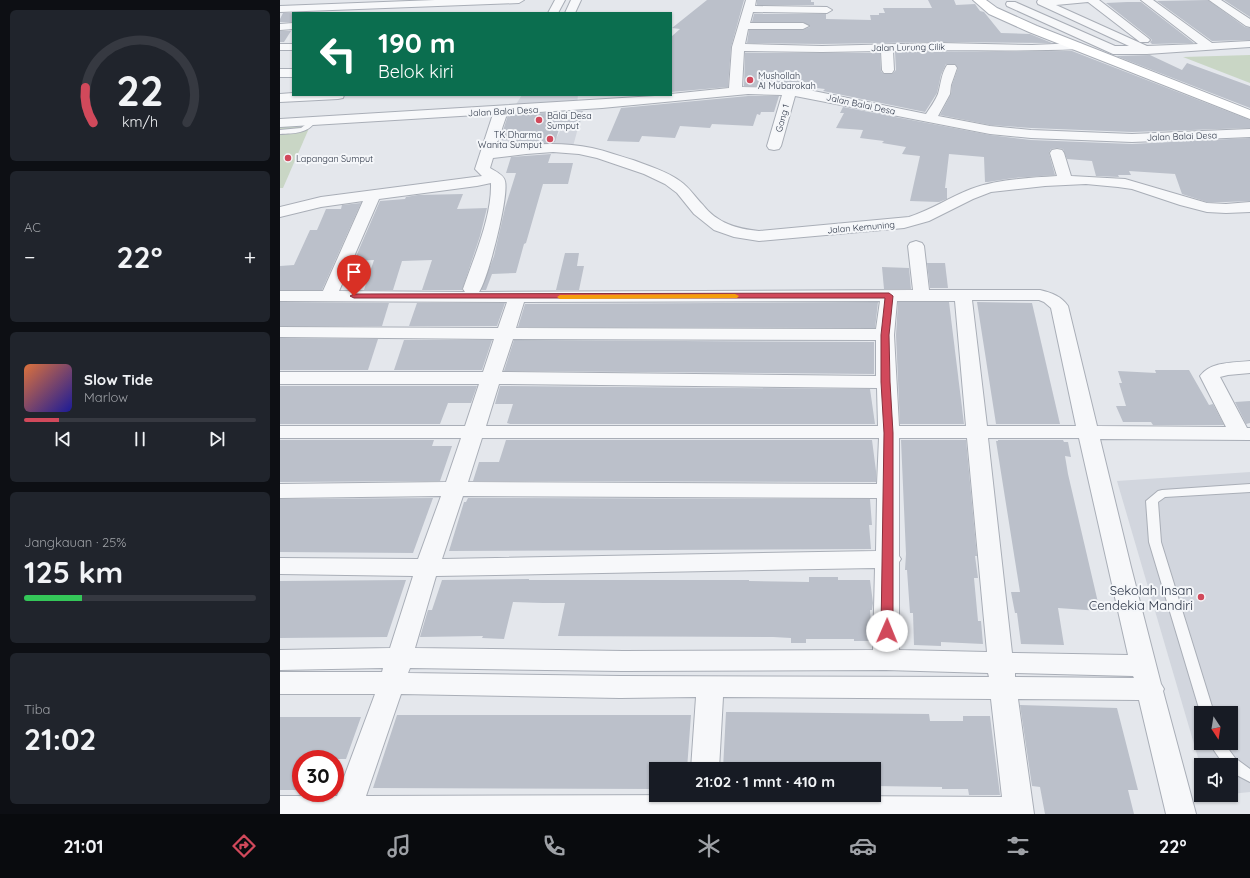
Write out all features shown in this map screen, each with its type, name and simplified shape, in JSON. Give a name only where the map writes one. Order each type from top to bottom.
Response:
[{"type":"main road","points":[[979,0],[1002,15],[1250,115]]},
{"type":"street","points":[[280,9],[371,9],[519,0]]},
{"type":"street","points":[[554,12],[560,0]]},
{"type":"street","points":[[570,12],[576,0]]},
{"type":"street","points":[[1085,0],[1011,4],[1108,48],[1120,51],[1250,44]]},
{"type":"street","points":[[1092,0],[1152,50]]},
{"type":"street","points":[[1146,0],[1209,46]]},
{"type":"street","points":[[1161,0],[1222,46]]},
{"type":"street","points":[[1214,0],[1250,24]]},
{"type":"street","points":[[1042,2],[1152,50]]},
{"type":"street","points":[[735,91],[738,47],[750,5],[827,10]]},
{"type":"street","points":[[280,27],[292,26]]},
{"type":"street","points":[[744,26],[803,26]]},
{"type":"street","points":[[280,47],[292,46]]},
{"type":"street","name":"Jalan Lurung Cilik","points":[[738,47],[822,49],[946,46],[1032,48],[1078,46]]},
{"type":"street","points":[[887,47],[888,70]]},
{"type":"street","points":[[280,52],[292,51]]},
{"type":"street","points":[[930,119],[944,94],[945,85],[951,68]]},
{"type":"street","points":[[280,73],[292,73]]},
{"type":"street","name":"Jalan Balai Desa","points":[[280,123],[609,104],[735,91],[790,91],[817,95],[990,130],[1132,138],[1250,133]]},
{"type":"street","name":"Gang 1","points":[[774,146],[790,91]]},
{"type":"street","points":[[280,98],[319,96]]},
{"type":"street","points":[[472,289],[499,193],[498,180],[482,168],[486,155],[507,110],[520,96]]},
{"type":"street","name":"Jalan Kemuning","points":[[486,155],[544,148],[575,149],[602,154],[644,169],[674,183],[682,190],[699,211],[721,228],[738,234],[759,236],[904,223],[925,217],[978,192],[991,188],[1006,185],[1065,180],[1109,182],[1136,186],[1201,206],[1214,208],[1250,207]]},
{"type":"street","points":[[1057,153],[1065,180]]},
{"type":"street","points":[[280,212],[321,202],[372,197],[476,182],[494,177]]},
{"type":"street","points":[[331,290],[372,197]]},
{"type":"street","points":[[916,246],[920,289]]},
{"type":"street","points":[[280,291],[472,289],[1022,289],[1030,290],[1050,298],[1059,306],[1119,567],[1148,677],[1181,814]]},
{"type":"street","points":[[280,809],[703,806],[1019,812],[1002,676],[963,295]]},
{"type":"street","points":[[280,296],[517,297],[1040,295],[1050,298]]},
{"type":"street","points":[[886,660],[889,559],[887,491],[889,433],[885,335],[889,296]]},
{"type":"street","points":[[347,808],[396,671],[427,568],[455,489],[517,297]]},
{"type":"street","points":[[280,332],[885,335]]},
{"type":"street","points":[[1245,434],[1210,376],[1212,373],[1219,370],[1250,367]]},
{"type":"street","points":[[280,378],[491,378],[886,382]]},
{"type":"street","points":[[280,432],[1087,432],[1245,434]]},
{"type":"street","points":[[280,492],[455,489],[887,491]]},
{"type":"street","points":[[280,566],[427,568],[889,559]]},
{"type":"street","points":[[280,660],[396,671],[620,687],[710,686],[1002,676],[1148,677]]},
{"type":"street","points":[[280,684],[396,671],[623,661],[886,660],[1002,676]]},
{"type":"street","points":[[620,687],[623,661]]},
{"type":"street","points":[[705,762],[710,686]]},
{"type":"lane","points":[[280,132],[305,130],[309,128],[313,121]]},
{"type":"lane","points":[[1205,706],[1155,542],[1152,500],[1162,494],[1250,488]]},
{"type":"lane","points":[[1221,750],[1227,760],[1242,773],[1250,776]]},
{"type":"shaded area","points":[[521,96],[578,96],[577,104],[513,109]]},
{"type":"shaded area","name":"TK Dharma Wanita Sumput","points":[[578,128],[572,150],[487,151],[491,141],[557,137],[561,129]]},
{"type":"shaded area","name":"Sekolah Insan Cendekia Mandiri","points":[[1250,472],[1250,792],[1238,793],[1238,758],[1198,758],[1196,750],[1238,750],[1238,706],[1194,706],[1194,744],[1117,481]]},
{"type":"green space","points":[[1250,55],[1250,83],[1183,57]]},
{"type":"green space","name":"Lapangan Sumput","points":[[310,126],[283,188],[280,188],[280,127]]},
{"type":"building","points":[[707,0],[744,0],[731,47],[728,87],[672,92],[672,36],[680,29],[672,28]]},
{"type":"building","points":[[757,0],[811,0],[811,2],[814,2],[814,5],[757,5]]},
{"type":"building","points":[[928,0],[954,0],[956,5],[975,4],[980,11],[984,12],[1001,33],[1030,34],[1052,43],[747,43],[749,30],[803,30],[810,27],[803,22],[752,22],[754,14],[826,14],[826,19],[871,20],[870,15],[885,13],[883,8],[932,8]]},
{"type":"building","points":[[1208,0],[1245,27],[1250,28],[1250,40],[1212,41],[1157,1]]},
{"type":"building","points":[[1224,0],[1250,0],[1250,17]]},
{"type":"building","points":[[1141,2],[1194,43],[1152,44],[1150,42],[1152,40],[1149,37],[1106,3]]},
{"type":"building","points":[[283,13],[292,13],[292,22],[280,22]]},
{"type":"building","points":[[280,31],[291,31],[284,42],[280,42]]},
{"type":"building","points":[[1072,51],[1250,120],[1250,128],[1132,132],[1031,128],[990,125],[940,115],[951,94],[952,85],[958,68],[955,64],[946,64],[941,75],[937,93],[925,112],[823,91],[825,89],[799,86],[744,86],[745,53],[880,53],[881,71],[884,74],[892,74],[896,70],[895,52]]},
{"type":"building","points":[[1150,55],[1182,70],[1187,63],[1250,86],[1250,108],[1116,56]]},
{"type":"building","points":[[748,96],[779,96],[774,112],[761,112],[760,115],[757,114],[753,126],[712,124],[710,128],[680,126],[675,138],[642,136],[639,142],[607,141],[621,108]]},
{"type":"building","points":[[843,107],[990,135],[1031,140],[1132,144],[1250,138],[1250,201],[1207,202],[1182,194],[1175,174],[1129,171],[1131,175],[1118,175],[1119,177],[1096,176],[1092,161],[1067,159],[1063,149],[1057,148],[1051,149],[1049,153],[1055,175],[1013,178],[988,182],[985,182],[984,157],[949,154],[945,188],[947,188],[947,199],[939,202],[910,201],[920,156],[902,154],[906,147],[882,143],[884,141],[860,138],[863,130],[836,128],[844,113],[840,113]]},
{"type":"building","name":"Balai Desa Sumput","points":[[583,111],[579,127],[559,129],[555,142],[515,145],[517,139],[500,140],[508,115]]},
{"type":"building","points":[[551,154],[548,163],[573,163],[568,184],[543,184],[516,273],[492,274],[486,290],[481,290],[494,256],[505,208],[516,173],[506,173],[511,157]]},
{"type":"building","points":[[463,194],[457,209],[487,208],[480,236],[462,290],[422,290],[432,260],[402,261],[393,290],[364,290],[374,260],[354,261],[380,201],[405,199],[406,197],[418,195]]},
{"type":"building","points":[[361,203],[322,290],[280,290],[280,266],[294,265],[310,230],[317,230],[326,209],[341,209],[342,205]]},
{"type":"building","points":[[565,253],[579,253],[577,266],[584,266],[579,290],[556,290]]},
{"type":"building","points":[[927,263],[945,263],[948,288],[930,288]]},
{"type":"building","points":[[882,267],[909,268],[911,289],[884,289]]},
{"type":"building","points":[[280,302],[389,303],[382,326],[280,326]]},
{"type":"building","points":[[878,302],[875,328],[518,327],[525,304]]},
{"type":"building","points":[[898,302],[949,302],[964,424],[900,424],[896,335]]},
{"type":"building","points":[[977,302],[1032,303],[1060,424],[996,424]]},
{"type":"building","points":[[417,303],[505,303],[497,326],[409,326]]},
{"type":"building","points":[[280,338],[378,339],[368,370],[280,370]]},
{"type":"building","points":[[404,340],[492,340],[482,370],[394,370]]},
{"type":"building","points":[[514,340],[874,342],[874,374],[504,371]]},
{"type":"building","points":[[1155,370],[1189,370],[1209,405],[1213,404],[1224,425],[1153,425],[1151,422],[1123,422],[1116,406],[1126,406],[1119,383],[1122,383],[1118,371],[1156,373]]},
{"type":"building","points":[[280,386],[477,386],[471,403],[448,403],[440,424],[280,424]]},
{"type":"building","points":[[500,386],[870,389],[875,424],[510,424],[507,423],[513,404],[495,404]]},
{"type":"building","points":[[1250,401],[1250,423],[1246,424],[1235,402]]},
{"type":"building","points":[[280,440],[434,440],[432,446],[452,446],[440,481],[280,482]]},
{"type":"building","points":[[506,440],[872,440],[876,482],[473,481],[479,462],[499,462]]},
{"type":"building","points":[[901,440],[966,440],[977,556],[975,556],[978,578],[974,578],[978,621],[981,621],[983,644],[941,642],[941,646],[914,645],[913,613],[910,613],[907,570],[905,570],[906,554]]},
{"type":"building","points":[[1063,440],[1064,442],[1068,442],[1071,457],[1065,456],[1068,474],[1100,611],[1058,608],[1064,645],[1021,644],[1017,613],[1015,613],[1011,592],[1020,592],[996,441]]},
{"type":"building","points":[[433,498],[413,553],[280,552],[280,499]]},
{"type":"building","points":[[468,498],[870,499],[872,525],[869,525],[871,549],[449,551],[464,502],[466,502]]},
{"type":"building","points":[[809,577],[838,577],[838,580],[870,580],[873,603],[872,610],[870,610],[872,641],[854,641],[854,639],[806,639],[806,643],[791,643],[791,638],[773,637],[558,636],[565,603],[513,602],[504,639],[482,638],[483,636],[420,637],[428,610],[432,610],[442,580],[749,580],[809,582]]},
{"type":"building","points":[[406,580],[387,637],[280,638],[280,581]]},
{"type":"building","points":[[1020,705],[1117,708],[1138,790],[1128,790],[1134,814],[1045,814],[1040,787],[1032,786]]},
{"type":"building","points":[[726,712],[929,714],[930,721],[963,721],[963,716],[990,716],[1000,795],[969,795],[968,789],[942,789],[942,787],[881,786],[881,762],[723,762]]},
{"type":"building","points":[[397,715],[691,715],[688,762],[649,762],[649,789],[373,788]]},
{"type":"building","points":[[280,717],[361,717],[346,759],[344,759],[344,750],[292,750],[292,790],[280,790]]},
{"type":"slow traffic","points":[[560,297],[735,296]]},
{"type":"place","name":"Mushollah Al Mubarokah","points":[[750,80]]},
{"type":"place","name":"Balai Desa Sumput","points":[[539,120]]},
{"type":"place","name":"TK Dharma Wanita Sumput","points":[[550,139]]},
{"type":"place","name":"Lapangan Sumput","points":[[288,158]]},
{"type":"place","name":"Sekolah Insan Cendekia Mandiri","points":[[1201,597]]},
{"type":"route","points":[[354,296],[889,296],[885,335],[889,433],[887,491],[889,559],[887,631]]}]
